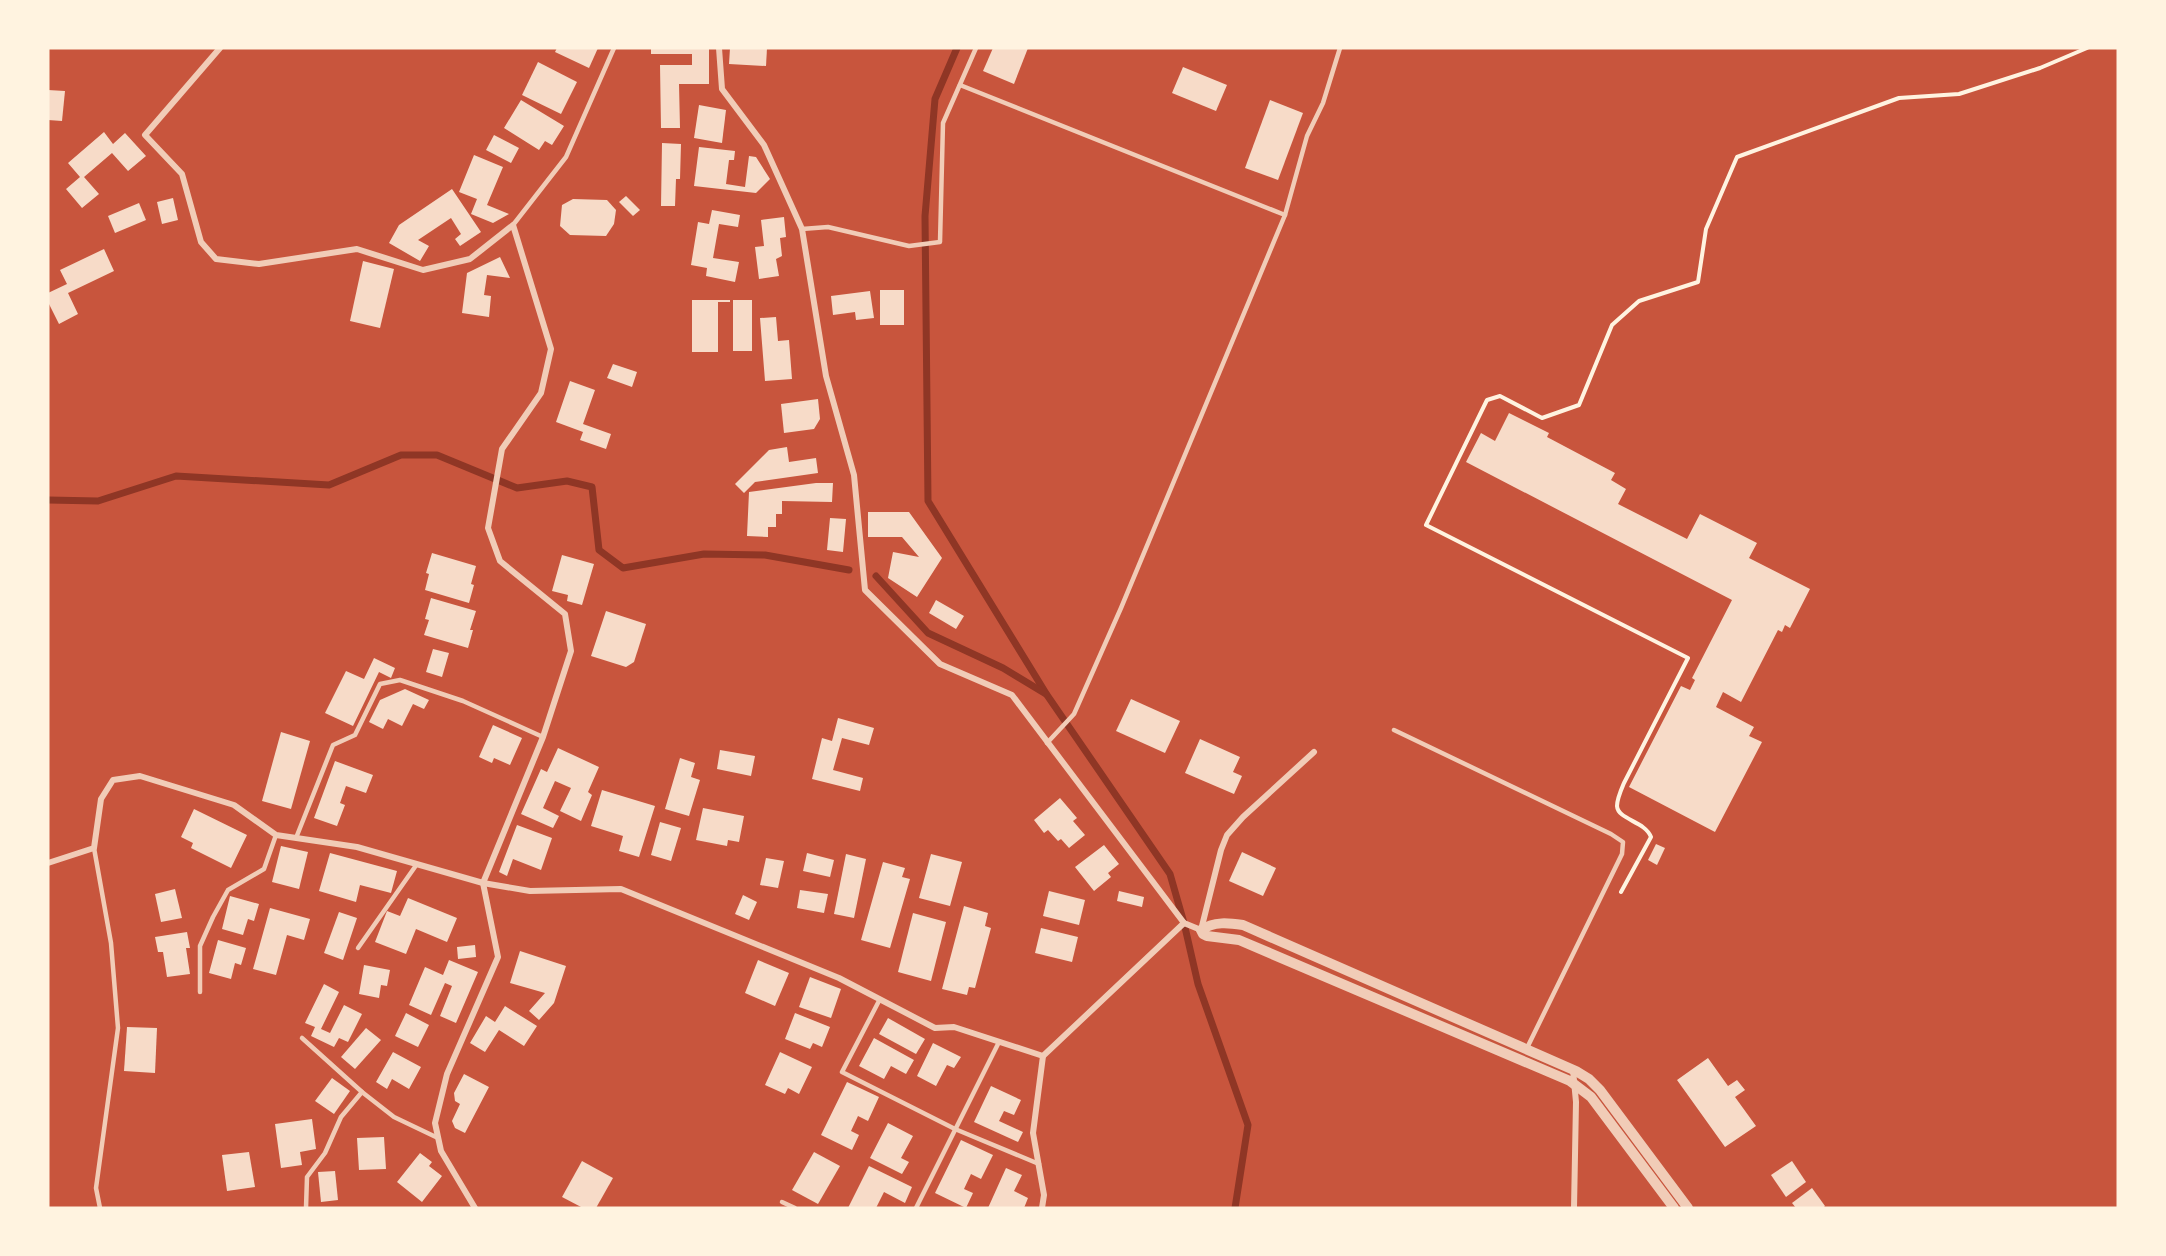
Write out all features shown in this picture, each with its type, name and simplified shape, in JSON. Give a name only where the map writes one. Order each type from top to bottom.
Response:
[{"type":"street","points":[[220,48],[145,135],[182,174],[201,242],[216,259],[259,264],[357,249],[423,270],[470,259],[513,225],[551,349],[541,393],[502,449],[488,528],[500,561],[565,614],[571,651],[543,737],[483,883],[498,957],[447,1074],[435,1123],[441,1151],[475,1208]]},
{"type":"street","points":[[718,48],[722,89],[764,145],[802,229],[826,376],[854,475],[865,590],[940,664],[1012,694],[1184,923],[1202,930],[1207,936],[1239,940],[1574,1084],[1591,1097],[1674,1208]]},
{"type":"street","points":[[1202,930],[1221,850],[1227,835],[1250,810],[1314,752]]},
{"type":"street","points":[[48,863],[94,848],[101,799],[113,780],[140,776],[234,805],[276,835],[357,847],[483,883],[530,891],[621,889],[839,978],[935,1028],[954,1027],[1043,1056]]},
{"type":"street","points":[[1202,930],[1209,925],[1227,922],[1243,925],[1589,1079],[1600,1090],[1688,1208]]},
{"type":"street","points":[[1042,1208],[1044,1195],[1033,1133],[1043,1056],[1184,923]]},
{"type":"street","points":[[1573,1070],[1576,1102],[1574,1208]]},
{"type":"lane","points":[[513,225],[566,157],[614,48]]},
{"type":"lane","points":[[802,229],[828,227],[909,246],[940,243],[943,123],[976,48]]},
{"type":"lane","points":[[1047,743],[1074,714],[1121,608],[1285,215],[1307,136],[1323,103],[1340,48]]},
{"type":"lane","points":[[960,85],[1285,215]]},
{"type":"lane","points":[[296,838],[333,745],[354,735],[380,684],[400,680],[463,701],[543,737]]},
{"type":"lane","points":[[1394,730],[1611,834],[1623,842],[1622,854],[1520,1061]]},
{"type":"lane","points":[[200,992],[200,946],[213,917],[228,890],[264,869],[276,835]]},
{"type":"lane","points":[[94,848],[111,943],[118,1028],[96,1188],[100,1208]]},
{"type":"lane","points":[[358,948],[417,864]]},
{"type":"lane","points":[[880,999],[842,1072],[955,1130],[1039,1164]]},
{"type":"lane","points":[[302,1038],[362,1092],[394,1117],[438,1138]]},
{"type":"lane","points":[[916,1208],[999,1042]]},
{"type":"lane","points":[[306,1208],[307,1177],[325,1152],[340,1117],[362,1092]]},
{"type":"lane","points":[[782,1202],[795,1208]]},
{"type":"path","points":[[1621,892],[1651,837],[1644,826],[1620,813],[1617,808],[1618,799],[1688,658],[1426,525],[1487,400],[1500,396],[1542,418],[1579,405],[1612,325],[1639,301],[1698,282],[1706,229],[1737,157],[1899,98],[1959,94],[2040,68],[2086,48]]},
{"type":"building","points":[[557,48],[598,48],[589,68],[555,52]]},
{"type":"building","points":[[651,48],[709,48],[709,84],[679,84],[680,128],[661,128],[660,65],[692,65],[692,54],[651,54]]},
{"type":"building","points":[[730,48],[767,48],[766,66],[729,64]]},
{"type":"building","points":[[993,48],[1028,48],[1014,84],[983,71]]},
{"type":"building","points":[[538,62],[577,82],[561,114],[522,95]]},
{"type":"building","points":[[1183,67],[1227,85],[1216,111],[1172,93]]},
{"type":"building","points":[[48,90],[65,91],[62,121],[48,120]]},
{"type":"building","points":[[521,100],[564,126],[552,145],[545,141],[539,150],[504,128]]},
{"type":"building","points":[[1270,100],[1303,113],[1278,180],[1245,168]]},
{"type":"building","points":[[699,105],[726,110],[722,143],[694,138]]},
{"type":"building","points":[[104,132],[113,144],[125,133],[146,156],[128,171],[112,153],[84,177],[99,194],[82,208],[66,189],[80,177],[68,163]]},
{"type":"building","points":[[494,135],[519,148],[511,163],[486,150]]},
{"type":"building","points":[[662,143],[681,144],[680,179],[676,179],[675,206],[661,206]]},
{"type":"building","points":[[699,147],[735,151],[734,160],[729,160],[726,184],[745,187],[749,156],[756,157],[770,179],[756,193],[694,186]]},
{"type":"building","points":[[474,155],[503,167],[487,205],[509,214],[493,223],[471,214],[477,199],[459,192]]},
{"type":"building","points":[[452,189],[481,232],[460,246],[455,239],[461,234],[451,218],[418,240],[429,246],[420,261],[389,243],[399,225]]},
{"type":"building","points":[[626,196],[640,210],[633,216],[619,202]]},
{"type":"building","points":[[173,198],[178,220],[162,224],[157,202]]},
{"type":"building","points":[[573,199],[607,200],[616,210],[614,224],[606,236],[570,235],[560,226],[562,205]]},
{"type":"building","points":[[139,203],[146,220],[115,233],[108,216]]},
{"type":"building","points":[[712,210],[740,215],[738,227],[719,224],[713,258],[739,262],[735,282],[706,276],[707,268],[691,265],[698,222],[709,224]]},
{"type":"building","points":[[784,217],[786,237],[780,238],[782,256],[776,259],[779,276],[759,279],[755,247],[764,246],[761,220]]},
{"type":"building","points":[[104,249],[114,271],[68,293],[78,314],[59,324],[48,302],[48,293],[67,284],[60,270]]},
{"type":"building","points":[[500,257],[510,278],[487,275],[484,295],[491,296],[489,317],[462,313],[467,273]]},
{"type":"building","points":[[363,261],[394,269],[380,328],[350,321]]},
{"type":"building","points":[[880,290],[904,290],[904,325],[880,325]]},
{"type":"building","points":[[870,291],[874,318],[856,320],[855,312],[833,315],[831,296]]},
{"type":"building","points":[[692,300],[730,300],[730,302],[718,302],[718,352],[692,352]]},
{"type":"building","points":[[733,300],[752,300],[752,351],[733,351]]},
{"type":"building","points":[[776,317],[778,341],[789,340],[792,379],[765,381],[760,318]]},
{"type":"building","points":[[613,364],[637,372],[632,387],[607,378]]},
{"type":"building","points":[[570,381],[595,390],[583,424],[611,434],[606,449],[580,440],[583,432],[556,422]]},
{"type":"building","points":[[818,399],[820,419],[814,429],[784,433],[781,404]]},
{"type":"building","points":[[1509,413],[1549,433],[1547,437],[1615,473],[1611,480],[1626,489],[1618,504],[1687,539],[1700,514],[1757,543],[1749,558],[1810,589],[1790,628],[1785,625],[1782,632],[1778,630],[1741,702],[1723,692],[1716,707],[1754,727],[1749,736],[1762,742],[1715,832],[1629,787],[1681,686],[1690,690],[1695,680],[1692,678],[1732,600],[1466,462],[1481,433],[1495,441]]},
{"type":"building","points":[[787,447],[789,462],[816,458],[818,473],[755,482],[744,493],[735,484],[769,450]]},
{"type":"building","points":[[816,483],[833,483],[832,502],[782,501],[782,514],[776,514],[776,527],[768,527],[768,537],[747,536],[749,492]]},
{"type":"building","points":[[868,512],[909,512],[942,558],[917,597],[888,578],[893,552],[919,557],[902,537],[868,537]]},
{"type":"building","points":[[830,518],[846,519],[843,552],[827,550]]},
{"type":"building","points":[[432,553],[476,566],[469,603],[425,590],[429,574],[426,573]]},
{"type":"building","points":[[562,555],[594,564],[582,605],[567,601],[568,595],[552,591]]},
{"type":"building","points":[[431,598],[476,611],[470,630],[473,630],[468,648],[424,635],[429,620],[425,619]]},
{"type":"building","points":[[936,600],[964,616],[956,629],[929,613]]},
{"type":"building","points":[[606,611],[646,624],[634,662],[626,667],[591,656]]},
{"type":"building","points":[[433,649],[449,653],[442,677],[426,672]]},
{"type":"building","points":[[374,658],[395,668],[391,678],[379,672],[353,726],[325,713],[346,671],[364,679]]},
{"type":"building","points":[[405,689],[429,700],[424,709],[413,704],[402,726],[388,719],[383,729],[369,722],[380,700]]},
{"type":"building","points":[[1131,699],[1180,721],[1165,753],[1116,731]]},
{"type":"building","points":[[838,718],[874,728],[869,745],[842,738],[833,770],[863,778],[860,791],[812,779],[822,738],[832,741]]},
{"type":"building","points":[[493,725],[522,738],[510,765],[494,758],[492,763],[479,757]]},
{"type":"building","points":[[281,732],[310,741],[291,809],[262,801]]},
{"type":"building","points":[[1200,739],[1240,757],[1233,772],[1242,776],[1234,794],[1185,773]]},
{"type":"building","points":[[558,748],[599,767],[588,792],[592,795],[581,821],[560,811],[571,788],[555,781],[543,808],[559,816],[553,828],[521,814],[541,769],[547,772]]},
{"type":"building","points":[[720,750],[755,756],[751,776],[717,769]]},
{"type":"building","points":[[680,758],[695,763],[691,777],[700,780],[689,816],[665,809]]},
{"type":"building","points":[[335,761],[373,775],[366,793],[346,786],[340,803],[345,805],[337,826],[314,818]]},
{"type":"building","points":[[602,790],[655,806],[639,857],[619,851],[623,836],[591,826]]},
{"type":"building","points":[[1060,798],[1077,818],[1073,821],[1085,835],[1069,848],[1061,839],[1058,841],[1048,830],[1044,833],[1034,820]]},
{"type":"building","points":[[703,808],[744,816],[739,842],[728,840],[727,846],[696,840]]},
{"type":"building","points":[[194,809],[247,835],[231,868],[191,848],[193,843],[181,837]]},
{"type":"building","points":[[660,822],[681,828],[671,861],[651,855]]},
{"type":"building","points":[[517,825],[552,838],[541,870],[513,859],[507,876],[499,872]]},
{"type":"building","points":[[1656,844],[1665,848],[1657,865],[1648,860]]},
{"type":"building","points":[[1104,845],[1119,864],[1108,873],[1111,877],[1094,891],[1075,867]]},
{"type":"building","points":[[281,846],[308,852],[299,889],[272,882]]},
{"type":"building","points":[[1242,852],[1276,868],[1263,896],[1229,881]]},
{"type":"building","points":[[330,853],[397,871],[391,893],[360,885],[356,902],[319,891]]},
{"type":"building","points":[[807,853],[834,860],[830,877],[803,871]]},
{"type":"building","points":[[846,854],[866,859],[854,918],[834,914]]},
{"type":"building","points":[[931,854],[962,862],[950,906],[919,898]]},
{"type":"building","points":[[766,858],[784,861],[778,888],[760,885]]},
{"type":"building","points":[[883,862],[905,868],[902,877],[910,879],[890,948],[861,940]]},
{"type":"building","points":[[175,889],[182,918],[161,922],[155,894]]},
{"type":"building","points":[[800,890],[828,894],[824,913],[797,908]]},
{"type":"building","points":[[1049,891],[1085,900],[1079,925],[1043,916]]},
{"type":"building","points":[[1119,891],[1144,897],[1142,907],[1117,901]]},
{"type":"building","points":[[743,895],[757,902],[749,920],[735,914]]},
{"type":"building","points":[[230,896],[259,904],[254,921],[248,919],[243,935],[222,929]]},
{"type":"building","points":[[408,898],[457,918],[447,942],[416,929],[406,954],[375,942],[387,911],[400,916]]},
{"type":"building","points":[[964,906],[988,913],[985,926],[991,928],[975,988],[969,987],[967,995],[942,989]]},
{"type":"building","points":[[270,908],[310,919],[304,940],[287,935],[276,975],[253,969]]},
{"type":"building","points":[[339,912],[357,918],[343,960],[324,953]]},
{"type":"building","points":[[913,913],[946,922],[931,981],[898,972]]},
{"type":"building","points":[[1041,928],[1078,937],[1072,962],[1035,953]]},
{"type":"building","points":[[187,932],[190,948],[186,948],[190,974],[167,977],[163,952],[158,952],[155,937]]},
{"type":"building","points":[[218,940],[246,948],[241,965],[235,963],[231,979],[209,973]]},
{"type":"building","points":[[475,945],[476,957],[458,959],[457,947]]},
{"type":"building","points":[[520,951],[566,966],[554,1003],[539,1020],[529,1011],[545,993],[510,983]]},
{"type":"building","points":[[449,960],[478,972],[456,1023],[440,1016],[452,986],[445,983],[431,1015],[409,1005],[425,967],[443,975]]},
{"type":"building","points":[[758,960],[789,973],[775,1006],[745,993]]},
{"type":"building","points":[[364,965],[390,970],[387,986],[381,985],[379,998],[359,994]]},
{"type":"building","points":[[810,977],[841,989],[831,1018],[799,1007]]},
{"type":"building","points":[[324,984],[339,992],[321,1029],[330,1033],[344,1005],[362,1014],[348,1042],[339,1038],[334,1047],[311,1036],[315,1027],[305,1023]]},
{"type":"building","points":[[505,1006],[537,1026],[524,1046],[499,1030],[485,1052],[470,1043],[486,1016],[495,1022]]},
{"type":"building","points":[[406,1013],[429,1025],[418,1047],[395,1036]]},
{"type":"building","points":[[795,1013],[830,1027],[822,1047],[813,1043],[810,1049],[785,1039]]},
{"type":"building","points":[[888,1018],[925,1039],[916,1054],[879,1034]]},
{"type":"building","points":[[127,1027],[157,1028],[155,1073],[124,1071]]},
{"type":"building","points":[[366,1028],[381,1040],[355,1069],[341,1057]]},
{"type":"building","points":[[874,1038],[914,1060],[906,1074],[891,1066],[884,1079],[859,1066]]},
{"type":"building","points":[[933,1043],[961,1057],[954,1068],[947,1065],[936,1086],[917,1076]]},
{"type":"building","points":[[393,1052],[421,1067],[409,1089],[392,1079],[387,1089],[376,1082]]},
{"type":"building","points":[[780,1052],[812,1067],[799,1094],[788,1088],[785,1094],[765,1085]]},
{"type":"building","points":[[1708,1058],[1728,1086],[1737,1080],[1745,1090],[1735,1097],[1756,1126],[1725,1147],[1677,1080]]},
{"type":"building","points":[[464,1074],[489,1087],[465,1133],[455,1128],[452,1121],[460,1104],[455,1101],[454,1093]]},
{"type":"building","points":[[332,1078],[350,1091],[334,1114],[315,1101]]},
{"type":"building","points":[[847,1082],[879,1097],[868,1121],[858,1116],[851,1131],[859,1135],[852,1150],[821,1135]]},
{"type":"building","points":[[991,1086],[1021,1100],[1014,1115],[1004,1111],[999,1121],[1023,1132],[1018,1142],[974,1122]]},
{"type":"building","points":[[312,1119],[316,1149],[300,1152],[302,1165],[281,1168],[275,1124]]},
{"type":"building","points":[[888,1123],[913,1136],[901,1158],[909,1162],[902,1174],[870,1158]]},
{"type":"building","points":[[384,1137],[386,1169],[359,1170],[357,1138]]},
{"type":"building","points":[[961,1140],[993,1155],[981,1179],[971,1174],[964,1189],[973,1193],[966,1208],[935,1193]]},
{"type":"building","points":[[249,1152],[255,1187],[227,1191],[222,1155]]},
{"type":"building","points":[[814,1152],[840,1166],[818,1204],[792,1190]]},
{"type":"building","points":[[420,1153],[432,1162],[429,1166],[442,1176],[422,1202],[397,1182]]},
{"type":"building","points":[[582,1161],[613,1178],[596,1208],[583,1208],[562,1197]]},
{"type":"building","points":[[1792,1161],[1806,1182],[1786,1197],[1771,1175]]},
{"type":"building","points":[[869,1166],[912,1187],[905,1203],[884,1192],[876,1208],[848,1208]]},
{"type":"building","points":[[1006,1168],[1022,1175],[1014,1191],[1028,1198],[1024,1208],[988,1208]]},
{"type":"building","points":[[335,1171],[338,1200],[321,1202],[318,1172]]},
{"type":"building","points":[[1812,1188],[1825,1206],[1823,1208],[1796,1208],[1792,1203]]},
{"type":"waterway","points":[[957,48],[935,99],[925,216],[928,501],[1047,695],[1170,874],[1198,984],[1248,1125],[1235,1208]]},
{"type":"waterway","points":[[48,500],[98,501],[176,476],[329,485],[401,455],[437,455],[517,488],[567,481],[592,487],[599,550],[623,568],[704,554],[765,555],[849,570]]},
{"type":"waterway","points":[[876,576],[928,633],[1003,668],[1046,694]]}]
